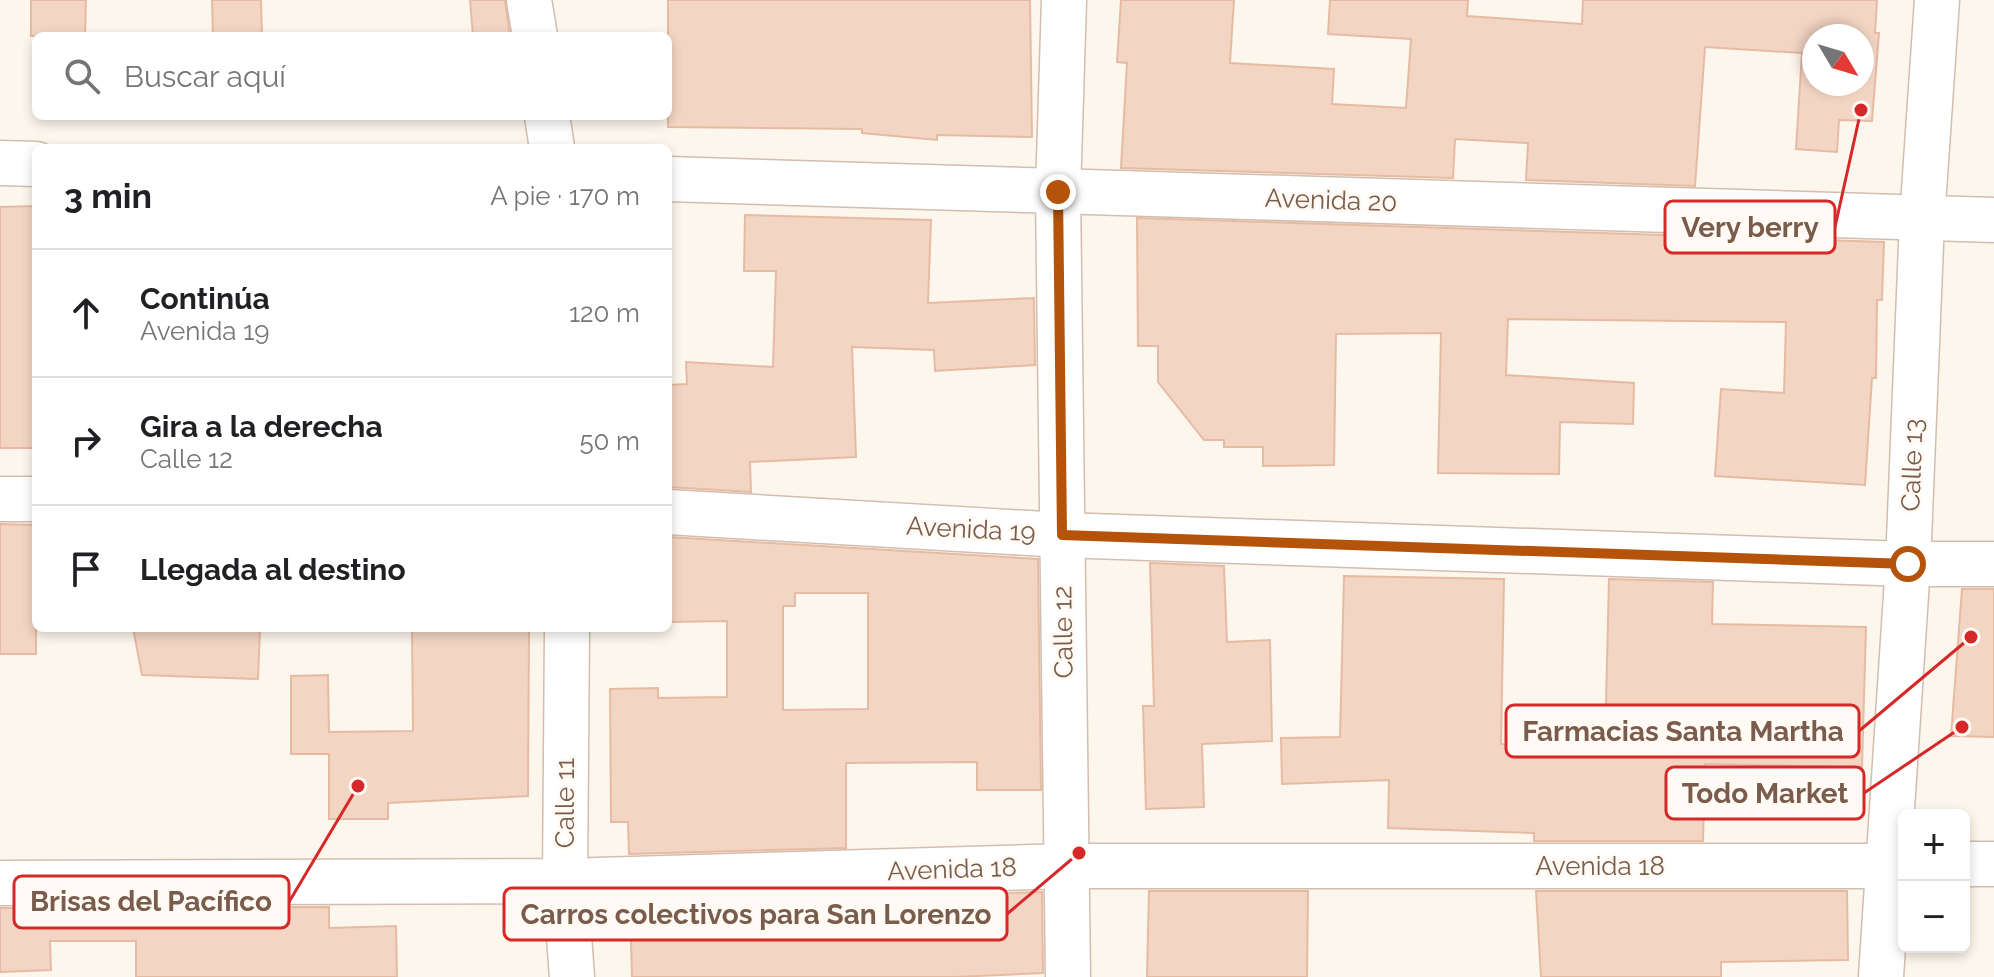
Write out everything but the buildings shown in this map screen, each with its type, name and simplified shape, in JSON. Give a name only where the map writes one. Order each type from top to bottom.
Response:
[{"type":"street","points":[[529,0],[534,32]]},
{"type":"street","name":"Calle 12","points":[[1064,0],[1058,192],[1068,977]]},
{"type":"street","name":"Calle 13","points":[[1881,977],[1895,866],[1922,220],[1937,0]]},
{"type":"street","points":[[548,120],[551,144]]},
{"type":"street","points":[[0,163],[32,164]]},
{"type":"street","name":"Avenida 20","points":[[672,179],[1994,220]]},
{"type":"street","points":[[0,499],[32,499]]},
{"type":"street","name":"Avenida 19","points":[[672,512],[1062,535],[1908,564],[1994,564]]},
{"type":"street","name":"Calle 11","points":[[567,632],[565,881],[572,977]]},
{"type":"street","points":[[1970,864],[1994,864]]},
{"type":"street","name":"Avenida 18","points":[[0,883],[565,881],[1067,866],[1895,866]]},
{"type":"place","name":"Very berry","points":[[1861,110]]},
{"type":"place","name":"Farmacias Santa Martha","points":[[1971,637]]},
{"type":"place","name":"Todo Market","points":[[1962,727]]},
{"type":"place","name":"Brisas del Pacífico","points":[[358,786]]},
{"type":"place","name":"Carros colectivos para San Lorenzo","points":[[1079,853]]},
{"type":"route","points":[[1058,192],[1062,535],[1908,564]]}]
